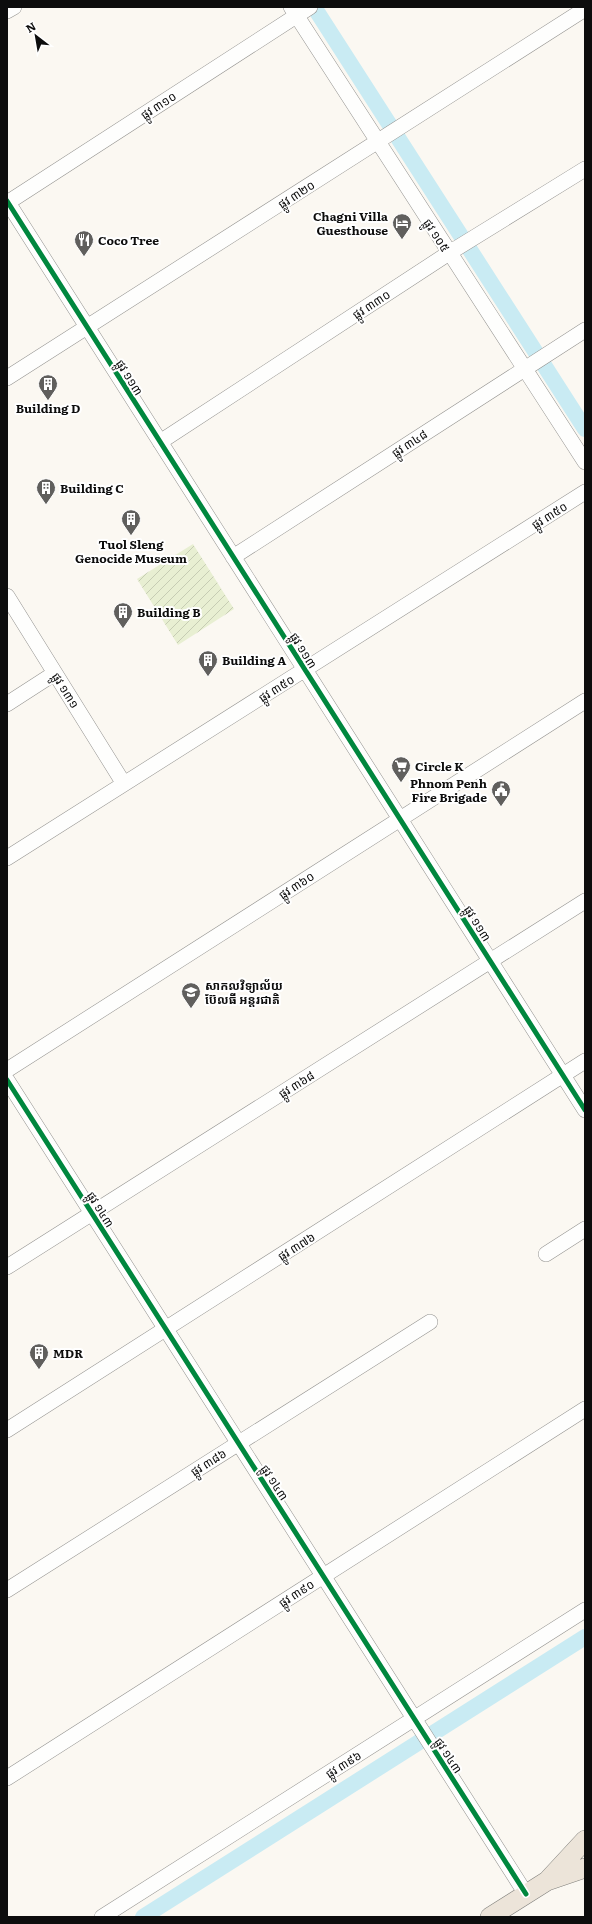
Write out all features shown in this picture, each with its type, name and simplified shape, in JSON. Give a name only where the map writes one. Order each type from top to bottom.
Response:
[{"type":"main road","points":[[547,1881],[585,1840]]},
{"type":"main road","points":[[490,1917],[547,1881],[585,1868]]},
{"type":"street","points":[[7,11],[14,7]]},
{"type":"street","name":"ផ្លូវ ៣២០","points":[[7,378],[585,9]]},
{"type":"street","name":"ផ្លូវ ១០៥","points":[[301,10],[528,366],[585,462]]},
{"type":"street","name":"ផ្លូវ ៣១០","points":[[7,202],[301,10]]},
{"type":"street","name":"ផ្លូវ ៣៣០","points":[[160,442],[453,250],[585,169]]},
{"type":"street","name":"ផ្លូវ ១១៣","points":[[7,202],[585,1110]]},
{"type":"street","name":"ផ្លូវ ៣៤៨","points":[[233,556],[585,330]]},
{"type":"street","name":"ផ្លូវ ៣៥០","points":[[7,858],[585,492]]},
{"type":"street","name":"ផ្លូវ ១៣១","points":[[7,596],[124,784]]},
{"type":"street","points":[[7,704],[55,673]]},
{"type":"street","name":"ផ្លូវ ៣៦០","points":[[7,1070],[585,701]]},
{"type":"street","name":"ផ្លូវ ៣៦៨","points":[[7,1267],[585,901]]},
{"type":"street","name":"ផ្លូវ ៣៧៦","points":[[7,1430],[585,1061]]},
{"type":"street","name":"ផ្លូវ ១៤៣","points":[[7,1080],[526,1894]]},
{"type":"street","points":[[546,1254],[585,1229]]},
{"type":"street","name":"ផ្លូវ ៣៨៦","points":[[7,1590],[430,1322]]},
{"type":"street","name":"ផ្លូវ ៣៩០","points":[[7,1778],[585,1409]]},
{"type":"street","name":"ផ្លូវ ៣៩៦","points":[[102,1917],[585,1610]]},
{"type":"green space","points":[[193,544],[234,609],[178,645],[137,579]]},
{"type":"waterway","points":[[314,7],[585,429]]},
{"type":"waterway","points":[[143,1917],[585,1637]]},
{"type":"cycle path","points":[[7,201],[585,1110]]},
{"type":"cycle path","points":[[7,1080],[526,1894]]},
{"type":"place","name":"Chagni Villa Guesthouse","points":[[402,240]]},
{"type":"place","name":"Coco Tree","points":[[84,257]]},
{"type":"place","name":"Building D","points":[[48,401]]},
{"type":"place","name":"Building C","points":[[46,505]]},
{"type":"place","name":"Tuol Sleng Genocide Museum","points":[[131,536]]},
{"type":"place","name":"Building B","points":[[123,629]]},
{"type":"place","name":"Building A","points":[[208,677]]},
{"type":"place","name":"Circle K","points":[[401,783]]},
{"type":"place","name":"Phnom Penh Fire Brigade","points":[[501,807]]},
{"type":"place","name":"សាកលវិទ្យាល័យ ប៊ែលធី អន្តរជាតិ","points":[[191,1009]]},
{"type":"place","name":"MDR","points":[[39,1370]]}]
